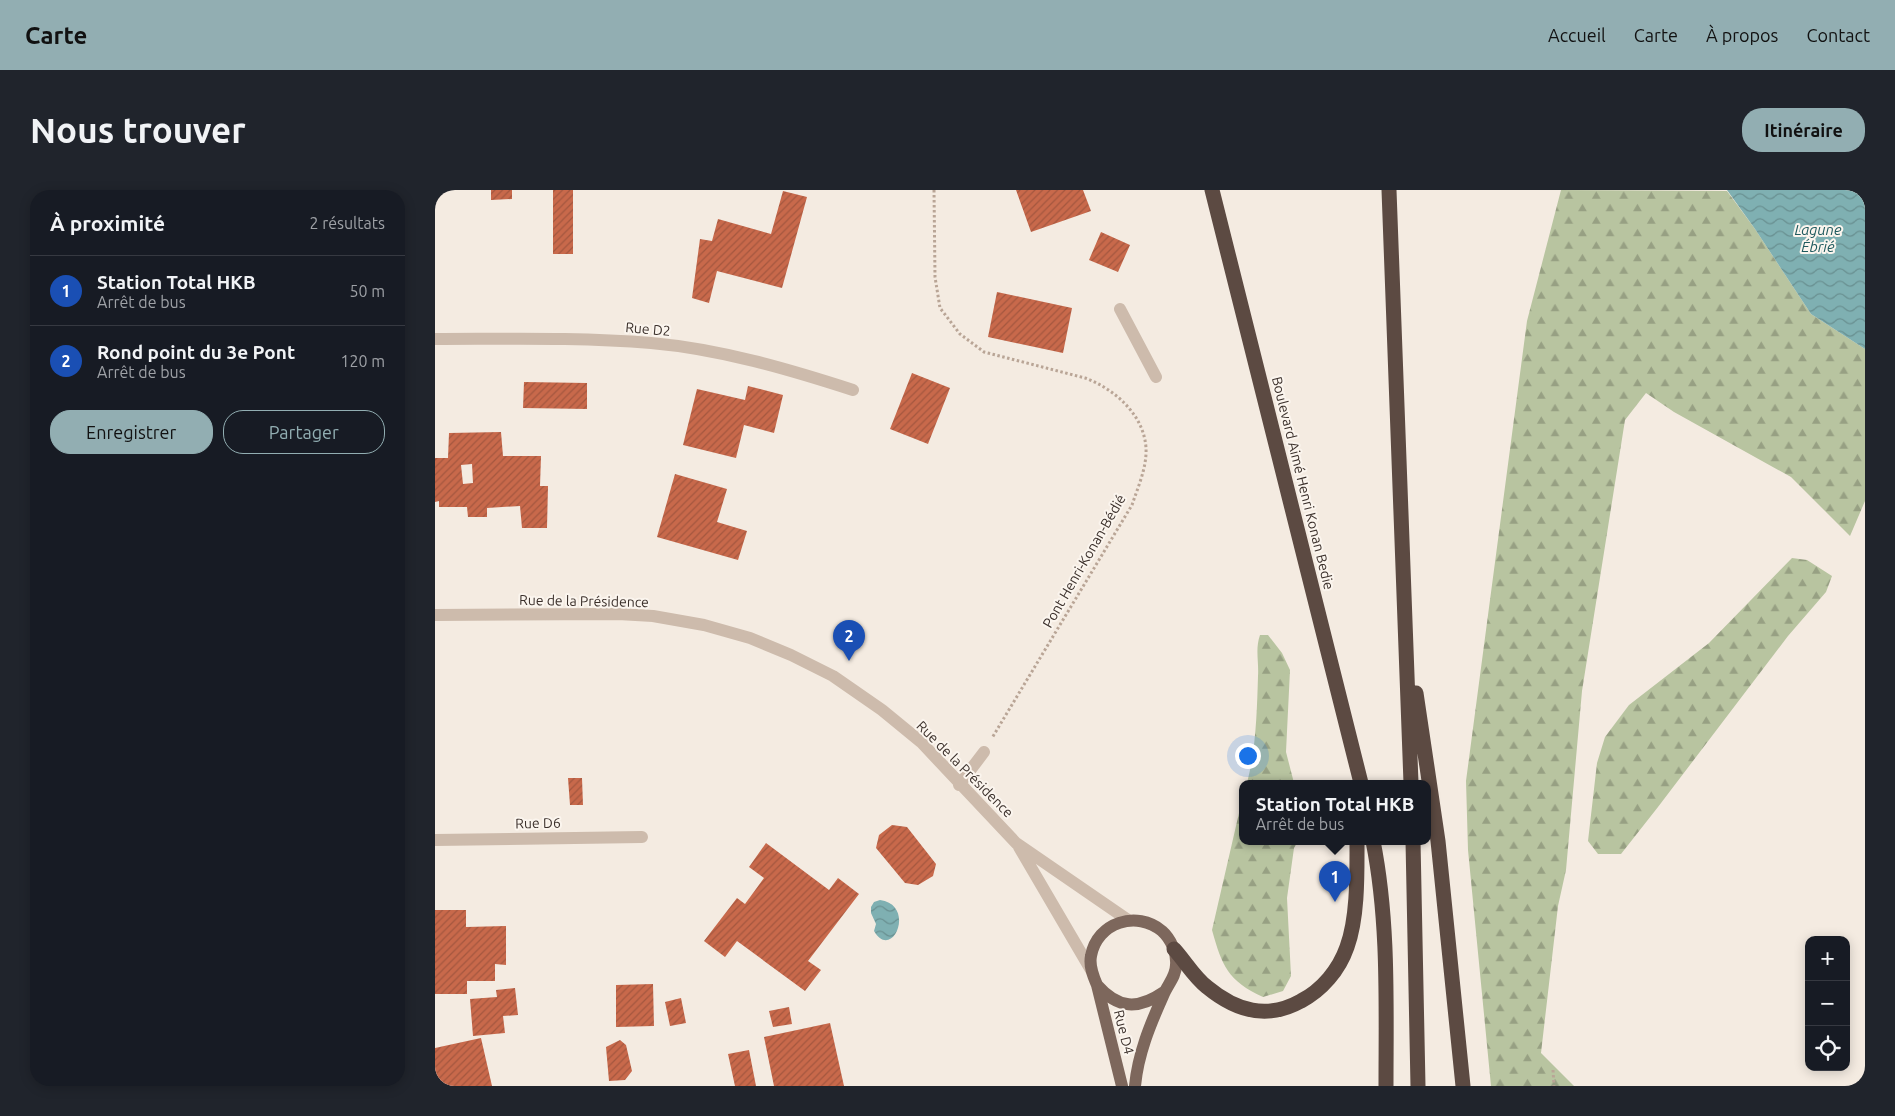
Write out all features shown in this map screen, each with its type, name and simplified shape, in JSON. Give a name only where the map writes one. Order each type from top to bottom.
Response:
[{"type":"highway","name":"Boulevard Aimé Henri Konan Bedie","points":[[1212,190],[1360,780]]},
{"type":"highway","points":[[1389,190],[1411,780]]},
{"type":"highway","points":[[1406,623],[1429,780]]},
{"type":"highway","points":[[1351,742],[1353,780]]},
{"type":"highway","points":[[1431,793],[1438,841],[1463,1086]]},
{"type":"highway","points":[[1174,949],[1205,986],[1223,999],[1248,1010],[1265,1012],[1286,1009],[1313,995],[1333,975],[1347,947],[1354,912],[1357,845]]},
{"type":"highway","points":[[1374,845],[1382,901],[1386,1001],[1386,1086]]},
{"type":"highway","points":[[1413,845],[1419,1086]]},
{"type":"main road","points":[[1128,920],[1137,920],[1151,924],[1163,932],[1174,949]]},
{"type":"main road","name":"Rue D4","points":[[1122,1086],[1097,985],[1091,970],[1091,956],[1095,943],[1103,932],[1115,924],[1128,920]]},
{"type":"main road","name":"Rue D4","points":[[1135,1086],[1146,1036],[1164,992],[1173,980],[1176,965],[1174,949]]},
{"type":"main road","name":"Rue D4","points":[[1097,985],[1107,996],[1114,1000],[1137,1005],[1152,1001],[1164,992]]},
{"type":"street","points":[[1120,309],[1156,378]]},
{"type":"street","name":"Rue D2","points":[[435,339],[569,339],[652,343],[731,355],[853,390]]},
{"type":"street","name":"Rue de la Présidence","points":[[435,615],[618,614],[653,616],[704,625],[750,638],[791,655],[833,676],[882,710],[921,742],[959,785],[1016,843],[1128,920]]},
{"type":"street","points":[[959,785],[984,752]]},
{"type":"street","name":"Rue D6","points":[[435,840],[642,836]]},
{"type":"street","name":"Rue de la Présidence","points":[[1016,843],[1091,970]]},
{"type":"path","name":"Pont Henri-Konan-Bédié","points":[[934,190],[935,277],[939,308],[960,334],[984,352],[1085,378],[1101,384],[1122,401],[1140,422],[1146,448],[1143,472],[1132,505],[984,752]]},
{"type":"path","points":[[1553,1070],[1554,1086]]},
{"type":"green space","points":[[1561,190],[1727,191],[1755,229],[1811,314],[1865,349],[1865,501],[1850,536],[1791,477],[1674,412],[1646,393],[1625,420],[1582,691],[1566,870],[1558,906],[1541,1053],[1574,1086],[1491,1086],[1468,850],[1466,781],[1527,321]]},
{"type":"green space","points":[[1792,558],[1807,560],[1832,576],[1826,592],[1788,636],[1621,854],[1598,854],[1588,841],[1597,763],[1605,737],[1629,705],[1709,643]]},
{"type":"green space","points":[[1260,635],[1268,635],[1282,653],[1290,670],[1286,752],[1293,780],[1248,780],[1255,730],[1258,671],[1257,650]]},
{"type":"green space","points":[[1239,813],[1239,845],[1296,845],[1287,898],[1291,976],[1283,991],[1263,997],[1242,985],[1223,963],[1212,930]]},
{"type":"water","name":"Lagune Ébrié","points":[[1727,190],[1865,190],[1865,349],[1811,314]]},
{"type":"water","points":[[880,900],[891,904],[897,911],[899,920],[898,929],[894,936],[888,940],[881,939],[874,931],[876,924],[871,913],[871,907],[874,902]]},
{"type":"building","points":[[491,190],[512,190],[512,199],[491,200]]},
{"type":"building","points":[[553,190],[573,190],[573,254],[553,254]]},
{"type":"building","points":[[1016,190],[1083,190],[1091,211],[1031,232]]},
{"type":"building","points":[[783,191],[807,197],[782,288],[717,271],[709,303],[692,298],[700,239],[712,241],[718,219],[771,234]]},
{"type":"building","points":[[1101,232],[1130,245],[1118,272],[1089,260]]},
{"type":"building","points":[[997,292],[1072,308],[1063,353],[988,337]]},
{"type":"building","points":[[912,373],[950,388],[928,444],[890,429]]},
{"type":"building","points":[[524,382],[587,383],[587,409],[523,408]]},
{"type":"building","points":[[748,386],[783,395],[774,433],[744,425],[736,458],[683,445],[697,389],[745,400]]},
{"type":"building","points":[[501,432],[503,456],[541,456],[540,486],[548,486],[547,528],[522,528],[520,506],[487,508],[487,517],[468,517],[467,507],[439,507],[439,501],[435,502],[435,458],[448,458],[449,433]],"holes":[[[472,464],[473,483],[463,484],[461,465]]]},
{"type":"building","points":[[675,474],[727,489],[717,522],[747,531],[738,560],[657,537]]},
{"type":"building","points":[[568,778],[582,778],[583,805],[570,805]]},
{"type":"building","points":[[892,825],[907,827],[936,864],[933,876],[918,885],[905,883],[876,848],[879,835]]},
{"type":"building","points":[[766,843],[829,890],[838,878],[859,894],[808,961],[821,970],[805,991],[737,941],[725,957],[704,941],[737,898],[745,904],[764,878],[749,867]]},
{"type":"building","points":[[435,910],[466,910],[466,927],[506,926],[506,965],[495,964],[495,981],[467,981],[467,994],[435,994]]},
{"type":"building","points":[[653,984],[654,1026],[616,1027],[616,985]]},
{"type":"building","points":[[515,988],[518,1015],[503,1016],[505,1033],[473,1036],[470,999],[497,997],[496,990]]},
{"type":"building","points":[[681,998],[686,1023],[670,1026],[665,1002]]},
{"type":"building","points":[[789,1007],[792,1024],[773,1027],[769,1011]]},
{"type":"building","points":[[830,1023],[844,1086],[774,1086],[764,1037]]},
{"type":"building","points":[[481,1038],[492,1086],[435,1086],[435,1048]]},
{"type":"building","points":[[620,1040],[626,1045],[632,1071],[625,1080],[609,1081],[606,1047]]},
{"type":"building","points":[[749,1050],[756,1086],[735,1086],[728,1054]]},
{"type":"place","name":"Rond point du 3e Pont","points":[[849,661]]},
{"type":"place","name":"Station Total HKB","points":[[1335,902]]}]
